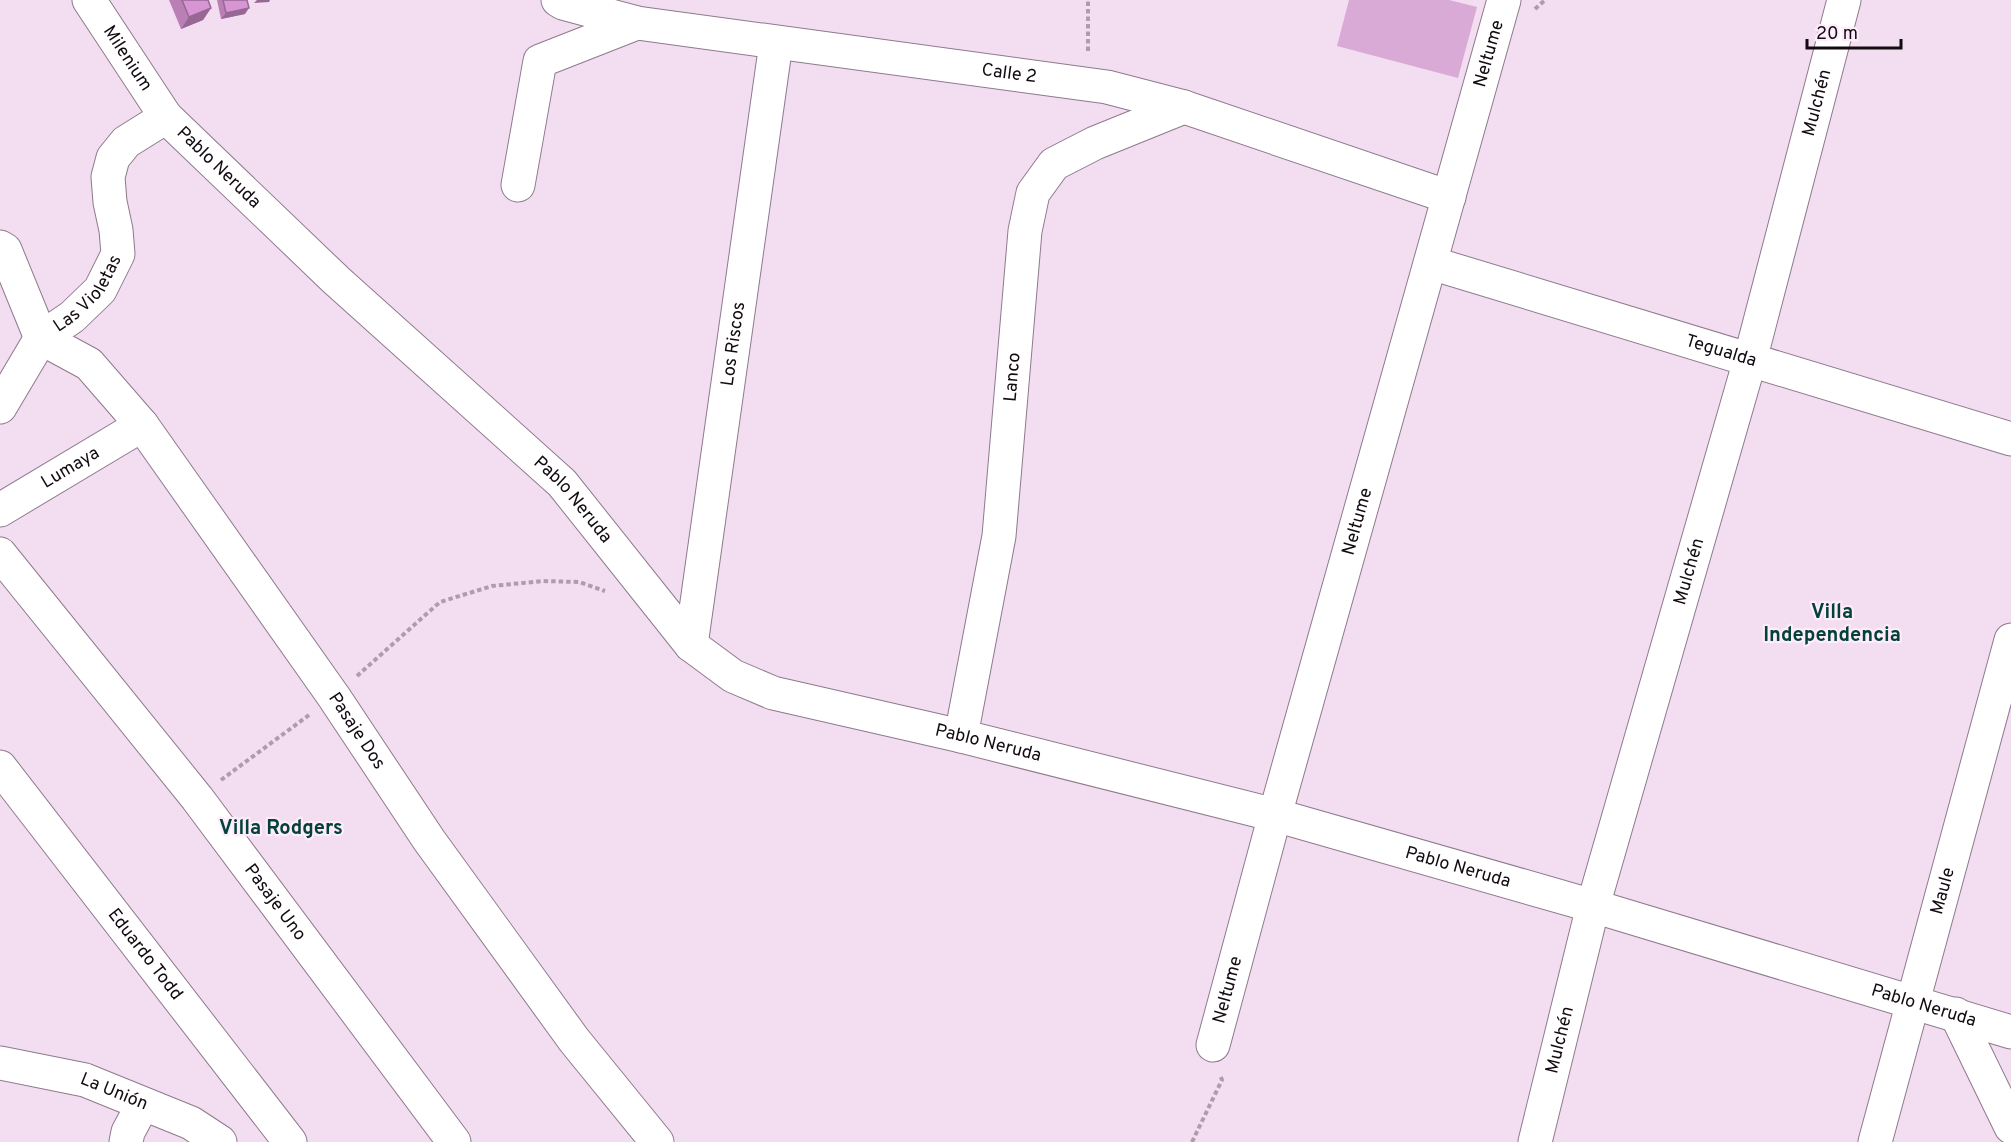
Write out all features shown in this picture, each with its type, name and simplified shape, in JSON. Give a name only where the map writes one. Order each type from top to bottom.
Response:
[{"type":"street","name":"Milenium","points":[[89,0],[166,117]]},
{"type":"street","name":"Calle 2","points":[[558,0],[637,23],[1107,87],[1184,107],[1449,197]]},
{"type":"street","name":"Neltume","points":[[1213,1045],[1275,815],[1504,0]]},
{"type":"street","name":"Mulchén","points":[[1535,1142],[1593,906],[1750,360],[1844,0]]},
{"type":"street","points":[[518,185],[540,61],[637,23]]},
{"type":"street","name":"Los Riscos","points":[[691,645],[776,42]]},
{"type":"street","name":"Lanco","points":[[961,736],[999,536],[1025,231],[1033,193],[1054,164],[1095,143],[1184,107]]},
{"type":"street","name":"Las Violetas","points":[[0,406],[41,338],[72,316],[100,290],[118,254],[108,177],[113,158],[126,142],[166,117]]},
{"type":"street","name":"Pablo Neruda","points":[[166,117],[336,280],[562,483],[691,645],[733,676],[773,693],[961,736],[1275,815],[1593,906],[1956,1014],[2010,1034]]},
{"type":"street","points":[[0,247],[4,250],[41,338]]},
{"type":"street","name":"Tegualda","points":[[1431,263],[2011,439]]},
{"type":"street","name":"Pasaje Dos","points":[[41,338],[89,364],[142,425],[334,697],[429,840],[567,1030],[657,1142]]},
{"type":"street","name":"Lumaya","points":[[0,510],[142,425]]},
{"type":"street","name":"Pasaje Uno","points":[[0,554],[197,798],[454,1142]]},
{"type":"street","name":"Maule","points":[[1875,1142],[2011,640]]},
{"type":"street","name":"Eduardo Todd","points":[[0,767],[290,1142]]},
{"type":"street","points":[[1956,1014],[2011,1127]]},
{"type":"street","name":"La Unión","points":[[0,1063],[85,1080],[191,1123],[220,1142]]},
{"type":"street","points":[[126,1142],[128,1132],[143,1104]]},
{"type":"path","points":[[1088,0],[1088,85]]},
{"type":"path","points":[[197,798],[334,697],[440,602],[492,586],[543,582],[579,582],[611,593]]},
{"type":"path","points":[[1192,1142],[1222,1080],[1213,1045]]},
{"type":"shaded area","points":[[1349,0],[1449,0],[1477,7],[1458,78],[1337,46]]},
{"type":"building","points":[[182,0],[208,0],[211,8],[189,17]]},
{"type":"building","points":[[223,0],[247,0],[249,8],[226,13]]},
{"type":"district","name":"Villa Independencia","points":[[1832,624]]},
{"type":"district","name":"Villa Rodgers","points":[[281,829]]}]
